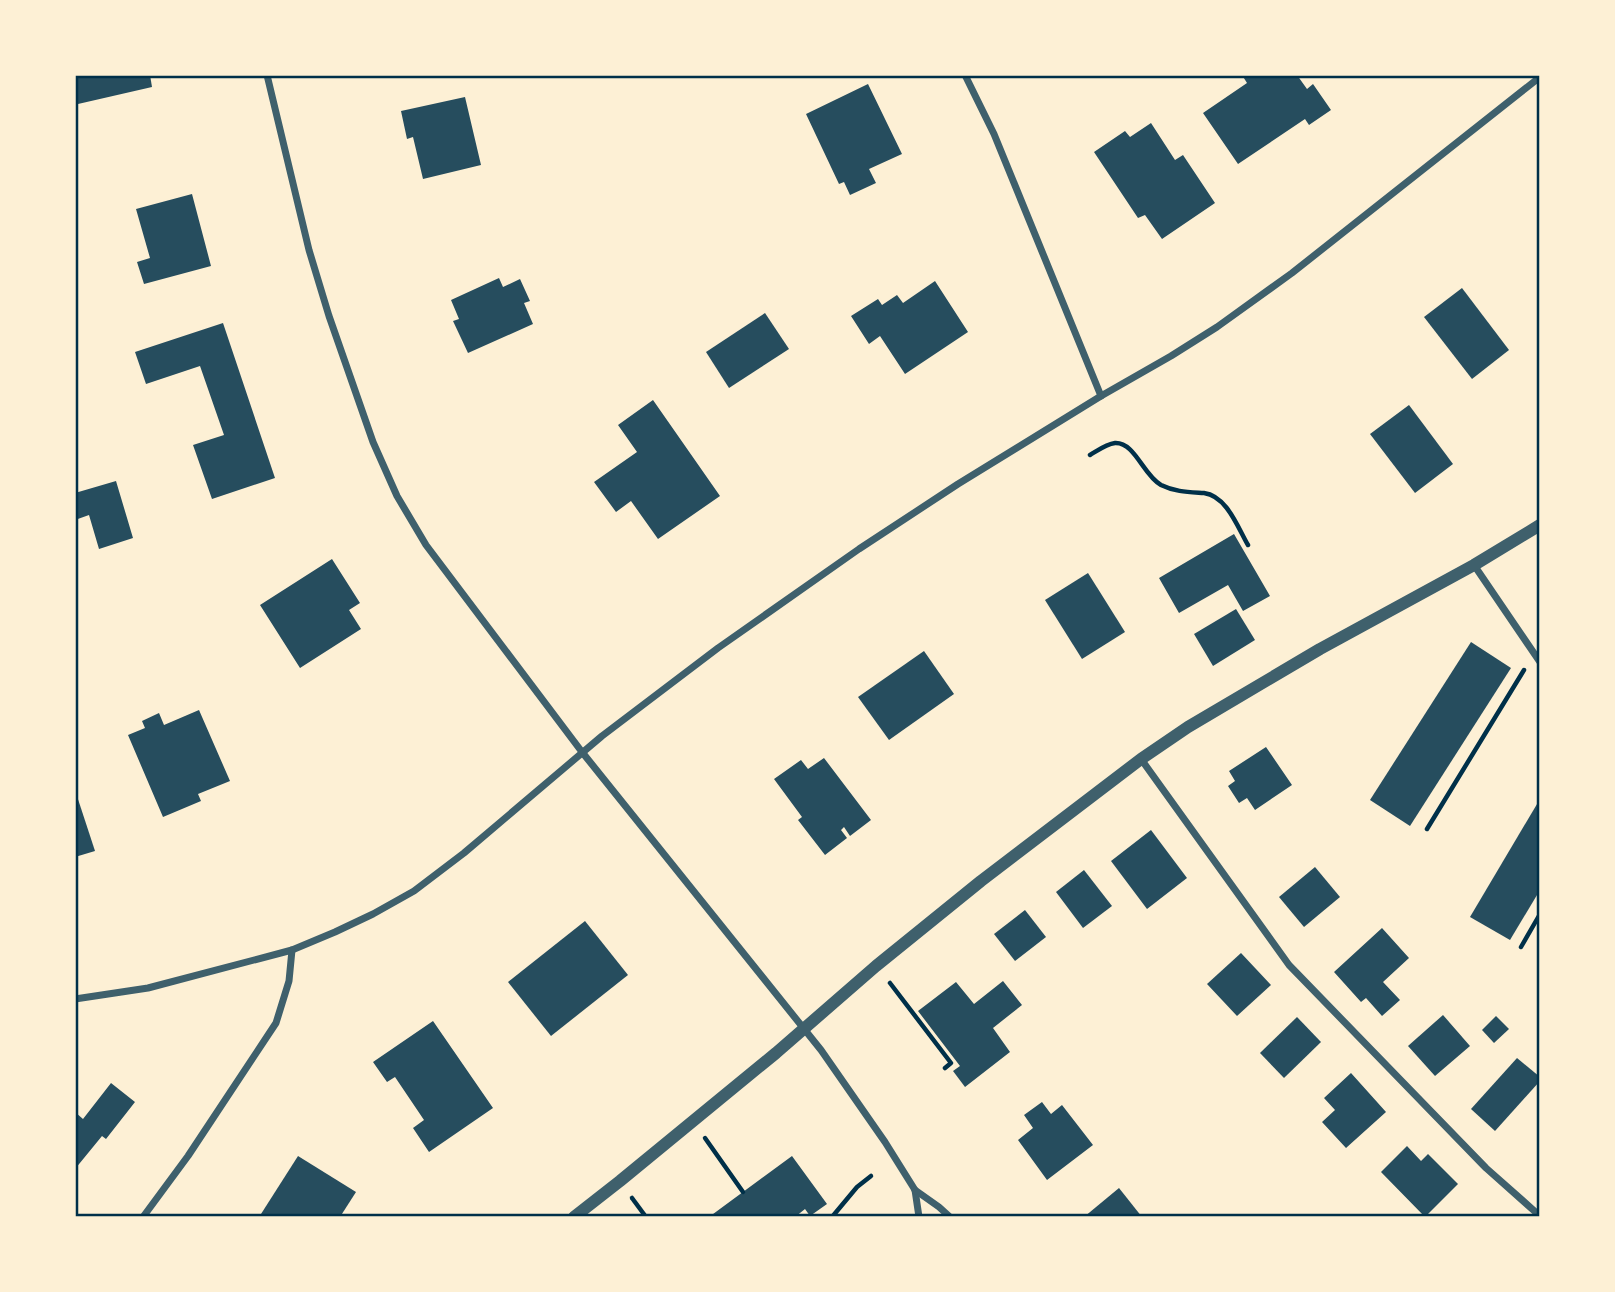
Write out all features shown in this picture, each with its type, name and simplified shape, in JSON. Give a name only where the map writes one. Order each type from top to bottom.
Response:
[{"type":"street","points":[[267,75],[309,250],[329,316],[373,442],[397,496],[426,545],[582,752],[804,1029],[885,1142],[915,1190],[950,1217]]},
{"type":"street","points":[[965,75],[994,134],[1101,396]]},
{"type":"street","points":[[75,999],[148,988],[292,950],[373,914],[414,891],[464,853],[582,752],[718,648],[859,549],[958,484],[1217,327],[1257,299],[1540,77]]},
{"type":"street","points":[[574,1217],[981,881],[1141,759],[1188,727],[1309,655],[1474,565],[1540,525]]},
{"type":"street","points":[[1474,565],[1540,662]]},
{"type":"street","points":[[1141,759],[1289,965],[1486,1168],[1540,1216]]},
{"type":"street","points":[[143,1217],[188,1156],[276,1023],[289,981],[292,950]]},
{"type":"street","points":[[915,1190],[919,1217]]},
{"type":"path","points":[[1090,455],[1111,443],[1125,445],[1131,449],[1145,471],[1162,485],[1190,493],[1212,495],[1224,506],[1248,545]]},
{"type":"path","points":[[1427,829],[1534,654]]},
{"type":"path","points":[[1521,947],[1540,914]]},
{"type":"path","points":[[890,983],[951,1063],[945,1068]]},
{"type":"path","points":[[705,1138],[743,1192]]},
{"type":"path","points":[[832,1217],[857,1187],[871,1176]]},
{"type":"path","points":[[632,1198],[646,1217]]},
{"type":"building","points":[[75,75],[150,75],[152,87],[78,104]]},
{"type":"building","points":[[1242,75],[1297,75],[1307,89],[1313,84],[1331,110],[1309,125],[1305,119],[1238,164],[1203,113],[1247,83]]},
{"type":"building","points":[[868,84],[902,154],[869,169],[876,183],[850,195],[844,182],[839,184],[806,114]]},
{"type":"building","points":[[465,97],[481,165],[423,179],[413,137],[407,139],[401,111]]},
{"type":"building","points":[[1151,123],[1175,160],[1183,155],[1215,203],[1162,239],[1145,215],[1138,218],[1094,152],[1125,131],[1130,137]]},
{"type":"building","points":[[192,194],[211,266],[144,284],[137,262],[150,258],[136,209]]},
{"type":"building","points":[[499,278],[503,287],[520,279],[530,301],[524,303],[533,324],[468,353],[453,321],[459,319],[451,300]]},
{"type":"building","points":[[935,281],[968,332],[905,374],[880,336],[869,344],[851,316],[878,299],[882,305],[897,295],[903,303]]},
{"type":"building","points":[[1462,288],[1509,350],[1472,379],[1424,317]]},
{"type":"building","points":[[765,313],[789,349],[729,388],[706,352]]},
{"type":"building","points":[[223,323],[275,478],[212,499],[193,445],[224,435],[200,366],[146,384],[135,352]]},
{"type":"building","points":[[653,400],[720,496],[658,539],[631,501],[616,512],[594,482],[637,452],[618,425]]},
{"type":"building","points":[[1409,405],[1453,464],[1415,493],[1370,434]]},
{"type":"building","points":[[116,481],[133,538],[99,549],[89,515],[75,520],[75,493]]},
{"type":"building","points":[[1234,534],[1270,596],[1243,611],[1228,585],[1179,613],[1159,578]]},
{"type":"building","points":[[332,559],[360,603],[349,610],[361,629],[300,668],[260,605]]},
{"type":"building","points":[[1088,573],[1125,632],[1082,659],[1045,600]]},
{"type":"building","points":[[1236,609],[1255,640],[1213,666],[1194,634]]},
{"type":"building","points":[[1471,642],[1511,668],[1410,826],[1370,800]]},
{"type":"building","points":[[924,651],[954,694],[889,740],[858,697]]},
{"type":"building","points":[[199,710],[230,781],[198,794],[201,801],[163,817],[128,735],[145,728],[142,721],[159,713],[164,725]]},
{"type":"building","points":[[1266,747],[1292,785],[1255,810],[1247,798],[1239,803],[1228,786],[1235,781],[1229,771]]},
{"type":"building","points":[[824,758],[871,820],[850,836],[844,827],[841,830],[847,838],[825,855],[798,820],[802,817],[774,779],[801,760],[808,769]]},
{"type":"building","points":[[75,790],[95,851],[75,857]]},
{"type":"building","points":[[1540,799],[1540,890],[1510,940],[1470,917]]},
{"type":"building","points":[[1151,830],[1187,878],[1147,909],[1111,861]]},
{"type":"building","points":[[1315,867],[1340,897],[1304,927],[1279,897]]},
{"type":"building","points":[[1084,870],[1112,906],[1083,928],[1056,892]]},
{"type":"building","points":[[1025,910],[1046,937],[1015,961],[994,934]]},
{"type":"building","points":[[585,921],[628,975],[551,1036],[508,982]]},
{"type":"building","points":[[1382,928],[1409,958],[1383,982],[1400,1000],[1382,1016],[1366,998],[1361,1002],[1334,972]]},
{"type":"building","points":[[1241,953],[1271,985],[1237,1016],[1207,984]]},
{"type":"building","points":[[1003,981],[1022,1005],[993,1028],[1010,1052],[965,1087],[953,1071],[960,1066],[918,1011],[956,982],[974,1004]]},
{"type":"building","points":[[1443,1015],[1470,1046],[1435,1076],[1408,1046]]},
{"type":"building","points":[[1496,1016],[1509,1029],[1494,1043],[1482,1030]]},
{"type":"building","points":[[1297,1017],[1321,1042],[1284,1078],[1260,1053]]},
{"type":"building","points":[[433,1021],[493,1108],[429,1152],[413,1128],[424,1120],[395,1077],[387,1082],[373,1062]]},
{"type":"building","points":[[1517,1058],[1540,1077],[1540,1081],[1495,1131],[1471,1109]]},
{"type":"building","points":[[1351,1073],[1386,1112],[1346,1148],[1322,1122],[1335,1110],[1324,1098]]},
{"type":"building","points":[[111,1083],[135,1102],[106,1139],[102,1136],[75,1169],[75,1112],[83,1119]]},
{"type":"building","points":[[1042,1102],[1051,1114],[1062,1105],[1093,1145],[1047,1180],[1018,1140],[1033,1128],[1024,1115]]},
{"type":"building","points":[[1407,1146],[1421,1161],[1428,1154],[1458,1184],[1425,1217],[1381,1172]]},
{"type":"building","points":[[298,1156],[356,1192],[340,1217],[266,1217],[261,1214]]},
{"type":"building","points":[[792,1156],[827,1204],[810,1216],[805,1209],[795,1217],[709,1217]]},
{"type":"building","points":[[1119,1188],[1142,1217],[1084,1217]]}]
